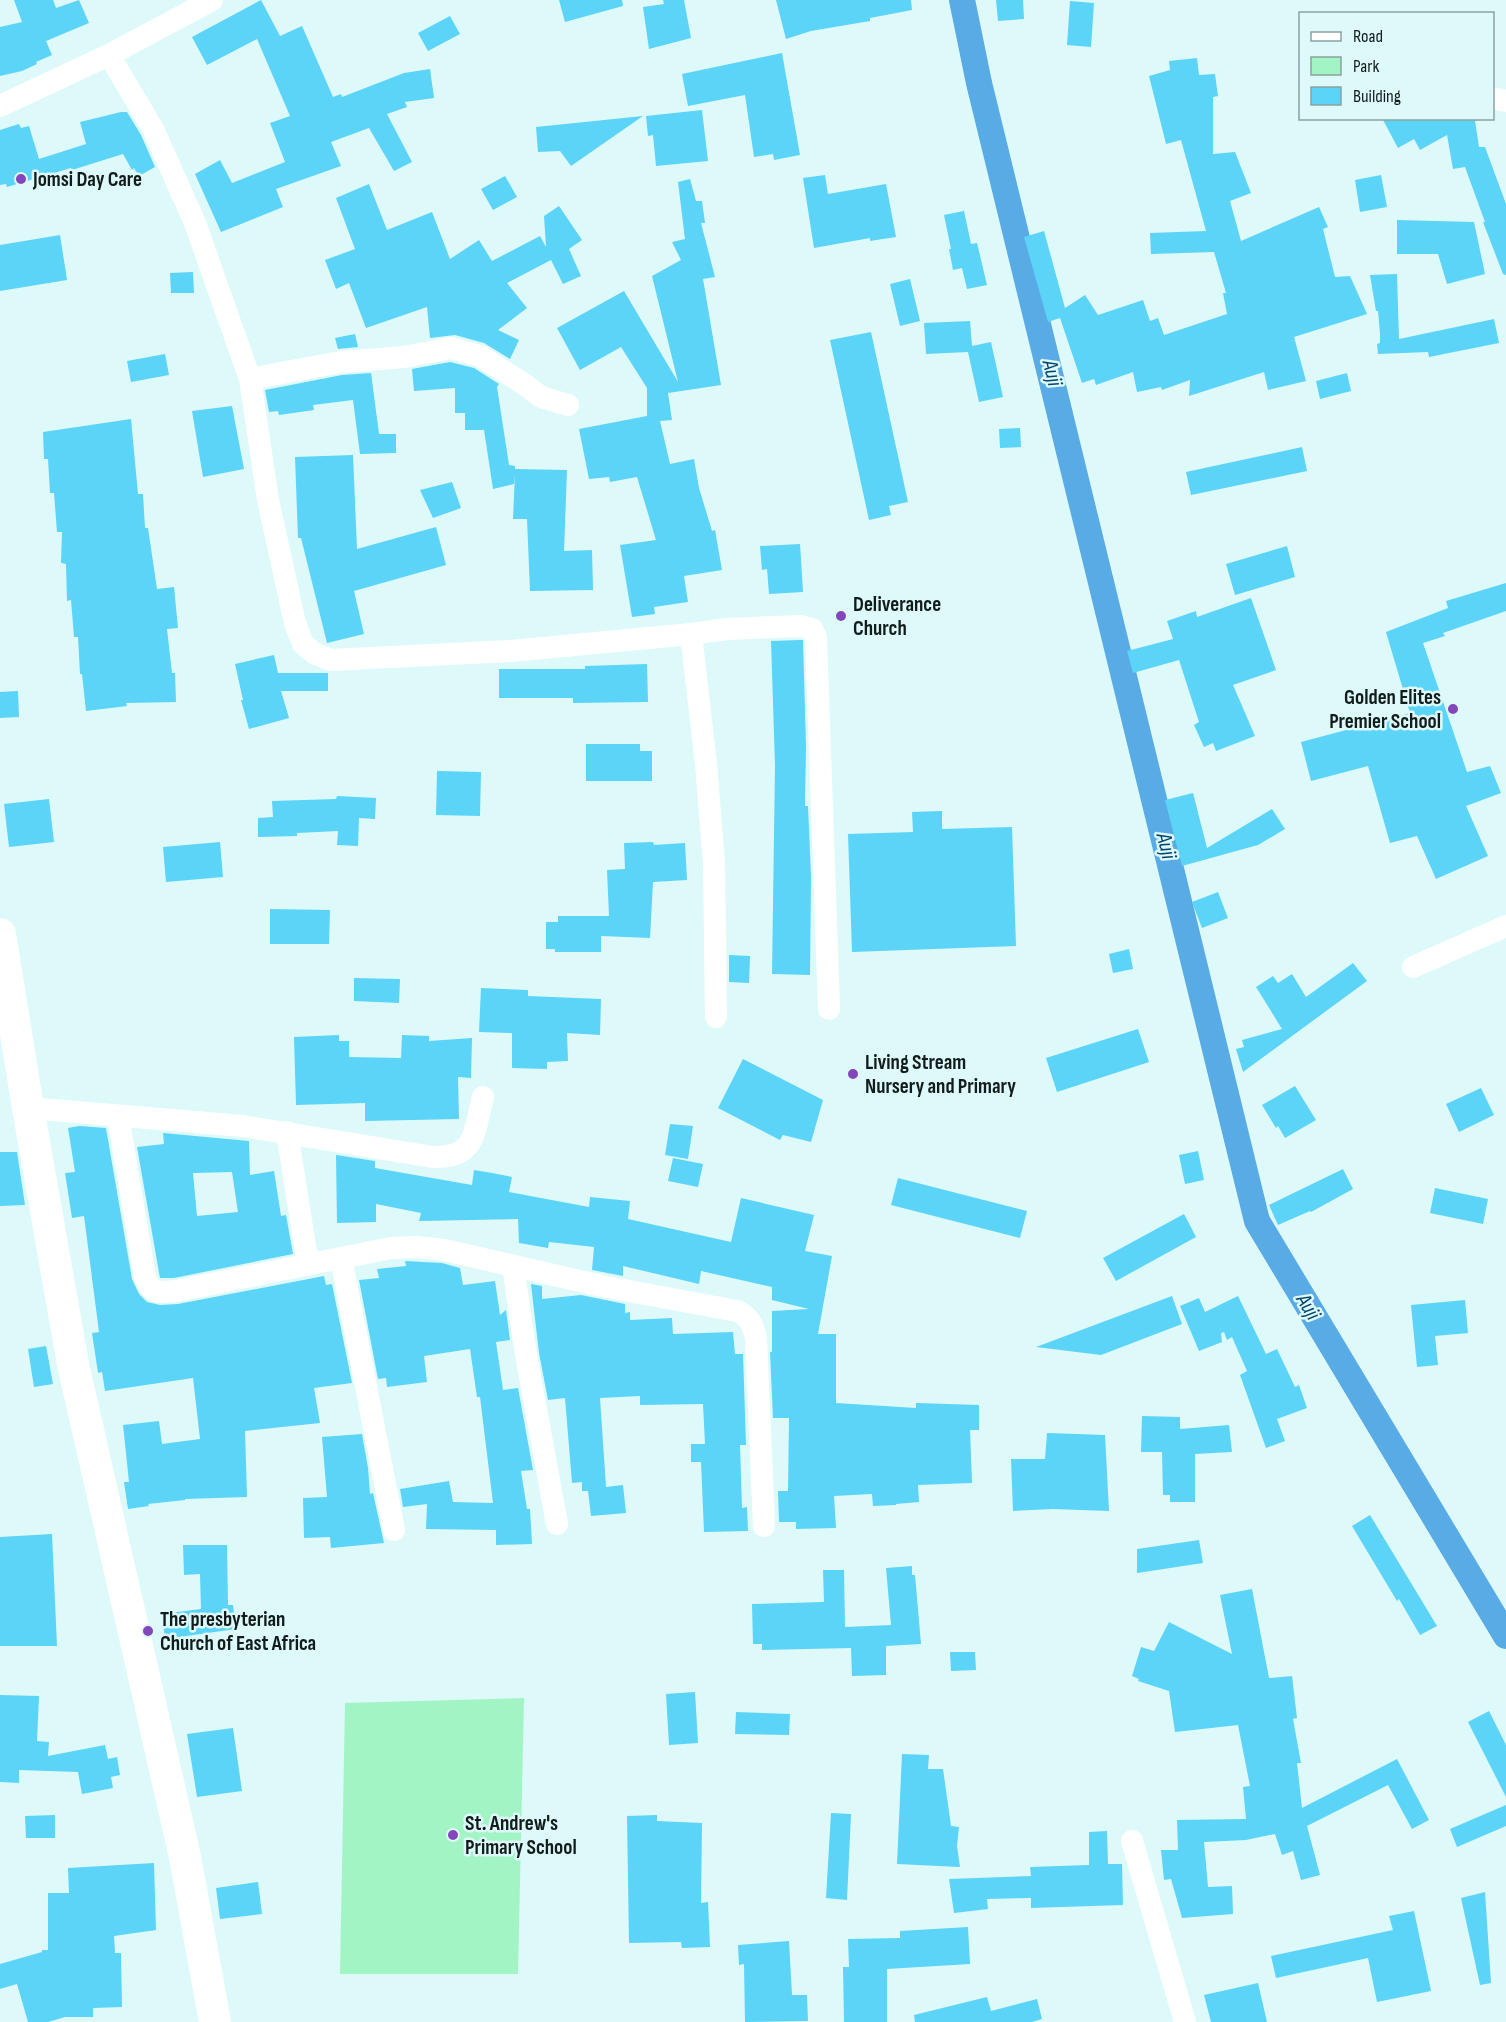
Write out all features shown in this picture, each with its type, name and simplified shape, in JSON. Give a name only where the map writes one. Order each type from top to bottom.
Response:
[{"type":"street","points":[[0,106],[109,56],[212,0]]},
{"type":"street","points":[[109,56],[153,129],[195,223],[250,379],[268,500],[295,623],[303,644],[314,653],[331,660],[500,651],[727,629],[801,626],[812,629],[816,637],[829,1009]]},
{"type":"street","points":[[250,379],[340,363],[404,357],[451,348],[480,357],[541,397],[568,405]]},
{"type":"street","points":[[691,634],[706,764],[714,863],[716,1017]]},
{"type":"street","points":[[1413,967],[1506,926]]},
{"type":"street","points":[[0,934],[73,1364],[185,1857],[215,2022]]},
{"type":"street","points":[[28,1108],[243,1126],[449,1158],[459,1154],[472,1142],[483,1097]]},
{"type":"street","points":[[118,1116],[145,1277],[148,1287],[156,1292],[176,1291],[391,1248],[417,1247],[444,1250],[602,1286],[736,1311],[749,1318],[756,1338],[764,1526]]},
{"type":"street","points":[[287,1132],[308,1265]]},
{"type":"street","points":[[341,1258],[394,1530]]},
{"type":"street","points":[[513,1266],[526,1355],[557,1524]]},
{"type":"street","points":[[1132,1841],[1185,2022]]},
{"type":"green space","points":[[524,1698],[518,1974],[340,1974],[345,1703]]},
{"type":"building","points":[[14,0],[53,0],[56,8],[79,0],[89,23],[46,41],[52,55],[36,62],[37,64],[22,71],[0,76],[0,27],[22,22]]},
{"type":"building","points":[[261,0],[280,36],[302,26],[333,97],[341,94],[342,97],[404,73],[430,69],[434,98],[405,102],[407,107],[387,114],[412,162],[394,171],[369,128],[331,142],[341,166],[276,189],[283,207],[221,232],[195,174],[220,160],[232,183],[285,162],[270,123],[290,116],[257,39],[207,65],[192,37]]},
{"type":"building","points":[[559,0],[622,0],[623,6],[565,22]]},
{"type":"building","points":[[663,0],[684,0],[691,38],[649,49],[643,7],[664,4]]},
{"type":"building","points":[[776,0],[911,0],[912,10],[870,18],[870,21],[811,31],[786,39]]},
{"type":"building","points":[[996,0],[1023,0],[1024,19],[998,21]]},
{"type":"building","points":[[1070,1],[1094,3],[1091,47],[1067,45]]},
{"type":"building","points":[[450,16],[460,34],[428,51],[418,33]]},
{"type":"building","points":[[782,53],[800,155],[774,160],[773,154],[754,157],[745,95],[688,106],[682,74]]},
{"type":"building","points":[[1197,58],[1199,75],[1215,74],[1218,96],[1213,97],[1213,154],[1235,152],[1251,193],[1230,201],[1241,241],[1319,207],[1328,227],[1323,229],[1335,277],[1350,276],[1367,314],[1294,337],[1306,381],[1268,390],[1264,372],[1189,396],[1190,380],[1162,390],[1161,387],[1137,392],[1133,372],[1096,385],[1094,379],[1082,383],[1060,318],[1048,322],[1024,237],[1044,231],[1065,308],[1085,295],[1098,315],[1143,300],[1150,321],[1158,318],[1164,335],[1227,314],[1223,293],[1226,293],[1214,252],[1151,254],[1150,233],[1206,231],[1181,140],[1166,144],[1149,76],[1170,70],[1169,61]]},
{"type":"building","points":[[702,110],[708,161],[656,166],[653,135],[648,136],[646,116]]},
{"type":"building","points":[[127,112],[141,135],[155,167],[139,176],[134,168],[132,170],[123,154],[7,187],[6,184],[0,185],[0,130],[19,124],[21,128],[29,126],[39,159],[86,144],[80,122]]},
{"type":"building","points":[[643,116],[571,166],[560,151],[538,152],[536,127]]},
{"type":"building","points":[[1383,120],[1477,120],[1479,147],[1485,147],[1506,204],[1506,275],[1503,274],[1483,222],[1485,222],[1465,167],[1453,169],[1447,135],[1420,150],[1414,139],[1398,148]]},
{"type":"building","points":[[825,175],[828,194],[886,184],[896,237],[870,241],[870,238],[814,248],[803,178]]},
{"type":"building","points":[[1381,175],[1387,207],[1360,212],[1355,180]]},
{"type":"building","points":[[505,176],[517,197],[493,210],[481,189]]},
{"type":"building","points":[[690,179],[696,201],[702,201],[705,223],[701,223],[715,277],[703,279],[721,385],[668,393],[672,420],[660,421],[670,464],[694,459],[699,488],[712,531],[715,530],[722,570],[684,576],[688,602],[654,607],[655,614],[632,617],[620,545],[656,540],[637,477],[610,482],[609,477],[589,479],[579,429],[647,416],[647,388],[621,347],[580,370],[557,328],[624,291],[678,382],[652,276],[681,260],[672,242],[685,239],[678,182]]},
{"type":"building","points":[[369,184],[387,230],[432,212],[450,259],[479,240],[492,261],[540,236],[546,247],[544,216],[559,206],[582,240],[569,249],[581,276],[563,284],[551,260],[507,283],[527,308],[498,330],[519,340],[510,359],[484,343],[455,335],[430,338],[427,307],[366,328],[349,283],[336,289],[325,260],[355,249],[336,198]]},
{"type":"building","points":[[964,211],[971,244],[977,243],[987,285],[967,289],[962,268],[953,270],[944,215]]},
{"type":"building","points":[[1397,220],[1474,222],[1485,274],[1447,284],[1438,254],[1397,254]]},
{"type":"building","points":[[60,235],[67,280],[0,291],[0,245]]},
{"type":"building","points":[[193,272],[194,293],[171,293],[170,273]]},
{"type":"building","points":[[1397,274],[1399,339],[1494,319],[1499,343],[1429,357],[1428,352],[1378,354],[1377,344],[1380,343],[1380,334],[1378,311],[1376,311],[1370,275]]},
{"type":"building","points":[[910,279],[920,321],[900,326],[890,284]]},
{"type":"building","points":[[970,321],[972,346],[991,342],[1003,397],[979,402],[968,352],[926,354],[924,323]]},
{"type":"building","points":[[871,332],[908,502],[889,506],[891,515],[869,520],[830,340]]},
{"type":"building","points":[[355,334],[358,347],[338,349],[335,338]]},
{"type":"building","points":[[165,354],[169,375],[131,382],[127,361]]},
{"type":"building","points":[[450,362],[474,368],[499,384],[497,387],[509,465],[515,466],[515,469],[567,470],[564,551],[592,550],[593,590],[530,591],[527,519],[513,519],[515,474],[514,484],[493,489],[484,430],[465,430],[465,413],[455,413],[455,388],[414,391],[412,369]]},
{"type":"building","points":[[371,373],[379,434],[396,434],[396,453],[360,454],[353,400],[313,405],[314,410],[279,415],[278,411],[269,412],[265,390],[342,375]]},
{"type":"building","points":[[1347,373],[1351,391],[1320,399],[1316,381]]},
{"type":"building","points":[[232,406],[244,469],[203,477],[192,411]]},
{"type":"building","points":[[131,419],[138,494],[143,494],[145,528],[148,528],[157,589],[174,587],[178,628],[167,629],[172,673],[175,673],[176,702],[126,703],[127,706],[86,711],[82,674],[80,674],[78,637],[74,637],[71,600],[67,601],[66,564],[61,563],[62,532],[57,532],[54,493],[50,493],[48,459],[44,459],[43,432]]},
{"type":"building","points":[[1020,428],[1021,447],[1000,448],[999,429]]},
{"type":"building","points":[[1302,447],[1307,471],[1191,495],[1186,472]]},
{"type":"building","points":[[353,455],[357,549],[436,527],[446,565],[354,591],[364,634],[327,643],[301,538],[298,538],[295,457]]},
{"type":"building","points":[[452,482],[461,508],[433,518],[420,490]]},
{"type":"building","points":[[800,544],[803,592],[769,594],[767,569],[762,570],[760,546]]},
{"type":"building","points":[[1287,546],[1295,577],[1235,595],[1226,564]]},
{"type":"building","points":[[1506,583],[1506,611],[1443,633],[1445,636],[1423,643],[1467,772],[1490,766],[1501,793],[1466,806],[1488,856],[1436,879],[1417,836],[1390,843],[1368,766],[1311,781],[1301,742],[1410,713],[1386,632],[1448,608],[1446,601]]},
{"type":"building","points":[[1251,598],[1276,670],[1233,685],[1255,736],[1216,751],[1213,743],[1204,747],[1194,725],[1199,722],[1179,660],[1133,673],[1127,651],[1173,639],[1167,621],[1196,611],[1197,617]]},
{"type":"building","points":[[803,640],[805,806],[808,806],[811,877],[810,975],[772,974],[775,765],[771,641]]},
{"type":"building","points":[[274,655],[278,673],[328,673],[328,691],[281,691],[289,718],[249,729],[235,664]]},
{"type":"building","points":[[647,664],[648,702],[573,703],[573,698],[499,698],[499,669],[585,669],[585,666]]},
{"type":"building","points":[[18,691],[19,717],[0,718],[0,692]]},
{"type":"building","points":[[586,744],[640,744],[640,751],[652,751],[652,781],[586,781]]},
{"type":"building","points":[[437,771],[481,772],[480,816],[436,815]]},
{"type":"building","points":[[1193,793],[1207,848],[1272,809],[1285,829],[1258,845],[1182,866],[1165,800]]},
{"type":"building","points":[[337,796],[376,798],[375,819],[359,818],[358,846],[337,845],[338,831],[297,833],[297,836],[258,837],[258,818],[273,817],[272,801],[336,799]]},
{"type":"building","points":[[49,799],[54,842],[9,847],[4,804]]},
{"type":"building","points":[[942,811],[942,829],[1012,827],[1016,946],[852,952],[848,834],[913,832],[912,812]]},
{"type":"building","points":[[220,842],[223,877],[166,882],[163,847]]},
{"type":"building","points":[[653,842],[654,845],[685,843],[687,880],[653,882],[650,938],[601,936],[601,952],[555,952],[555,949],[546,949],[546,922],[558,922],[558,916],[609,916],[607,870],[625,869],[624,843]]},
{"type":"building","points":[[1218,892],[1228,918],[1202,928],[1192,902]]},
{"type":"building","points":[[270,909],[330,910],[329,944],[270,944]]},
{"type":"building","points":[[1129,949],[1133,969],[1113,973],[1109,954]]},
{"type":"building","points":[[729,955],[750,956],[749,983],[729,982]]},
{"type":"building","points":[[1353,963],[1367,981],[1243,1072],[1236,1049],[1244,1047],[1242,1040],[1282,1029],[1256,987],[1273,976],[1278,983],[1292,974],[1306,997]]},
{"type":"building","points":[[354,978],[400,979],[399,1003],[354,1001]]},
{"type":"building","points":[[481,988],[528,990],[528,996],[601,999],[600,1035],[567,1033],[568,1061],[547,1062],[547,1069],[512,1068],[512,1033],[479,1032]]},
{"type":"building","points":[[1138,1029],[1149,1062],[1057,1092],[1046,1058]]},
{"type":"building","points":[[339,1035],[339,1041],[349,1041],[349,1057],[401,1058],[402,1035],[429,1036],[429,1041],[472,1038],[471,1078],[458,1077],[459,1119],[365,1121],[365,1103],[296,1105],[294,1037]]},
{"type":"building","points":[[743,1059],[823,1100],[811,1142],[783,1135],[780,1140],[718,1108]]},
{"type":"building","points":[[1295,1086],[1316,1120],[1285,1138],[1262,1105]]},
{"type":"building","points":[[1481,1088],[1494,1115],[1459,1132],[1446,1104]]},
{"type":"building","points":[[670,1124],[693,1126],[688,1159],[665,1155]]},
{"type":"building","points":[[79,1126],[106,1128],[132,1279],[139,1294],[147,1302],[160,1305],[178,1304],[324,1276],[326,1285],[332,1284],[352,1383],[314,1388],[320,1423],[245,1431],[247,1497],[185,1499],[128,1509],[124,1482],[129,1482],[123,1425],[159,1421],[162,1444],[200,1439],[193,1378],[105,1391],[102,1372],[98,1373],[92,1333],[99,1332],[84,1216],[72,1218],[65,1173],[75,1172],[68,1128]]},
{"type":"building","points":[[163,1133],[249,1141],[250,1175],[274,1171],[281,1216],[286,1215],[293,1254],[174,1278],[160,1278],[137,1147],[164,1144]],"holes":[[[232,1172],[238,1212],[197,1216],[193,1173]]]},
{"type":"building","points":[[1198,1151],[1204,1180],[1185,1184],[1179,1155]]},
{"type":"building","points":[[0,1152],[17,1152],[25,1205],[0,1206]]},
{"type":"building","points":[[336,1155],[375,1161],[375,1168],[472,1185],[474,1170],[512,1177],[509,1192],[589,1207],[590,1197],[630,1201],[628,1219],[731,1242],[741,1198],[814,1215],[805,1251],[832,1256],[818,1334],[836,1334],[836,1403],[916,1408],[916,1403],[979,1405],[979,1430],[970,1430],[972,1483],[918,1485],[919,1502],[896,1505],[873,1506],[872,1494],[834,1496],[836,1528],[796,1529],[796,1522],[779,1522],[778,1491],[788,1491],[789,1418],[773,1418],[770,1352],[772,1352],[772,1311],[809,1309],[772,1300],[772,1287],[701,1271],[699,1284],[623,1266],[623,1276],[592,1270],[594,1247],[549,1242],[548,1248],[519,1243],[518,1219],[419,1221],[421,1213],[376,1204],[376,1222],[337,1223]]},
{"type":"building","points":[[673,1158],[703,1164],[698,1187],[668,1181]]},
{"type":"building","points":[[1343,1169],[1353,1189],[1311,1212],[1278,1225],[1269,1205]]},
{"type":"building","points":[[898,1178],[1027,1211],[1020,1238],[891,1205]]},
{"type":"building","points":[[1435,1188],[1488,1199],[1483,1224],[1430,1213]]},
{"type":"building","points":[[1184,1214],[1196,1237],[1116,1281],[1103,1258]]},
{"type":"building","points":[[405,1261],[442,1263],[460,1268],[463,1285],[495,1281],[500,1315],[506,1310],[510,1340],[496,1342],[503,1390],[518,1388],[533,1470],[521,1471],[527,1509],[530,1509],[532,1544],[496,1545],[496,1530],[426,1529],[427,1504],[403,1507],[400,1489],[449,1481],[453,1502],[493,1503],[480,1397],[477,1397],[470,1349],[424,1356],[427,1382],[387,1387],[386,1378],[378,1379],[359,1280],[379,1278],[377,1269],[406,1266]]},
{"type":"building","points":[[531,1284],[542,1286],[542,1299],[581,1295],[625,1304],[625,1313],[630,1312],[630,1320],[672,1318],[673,1334],[733,1332],[735,1354],[743,1354],[746,1445],[740,1445],[742,1508],[747,1507],[748,1531],[704,1532],[701,1462],[691,1462],[691,1444],[705,1444],[703,1404],[640,1405],[640,1396],[600,1398],[606,1487],[623,1485],[626,1513],[591,1516],[588,1491],[582,1491],[582,1482],[572,1483],[565,1398],[548,1400],[539,1353]]},
{"type":"building","points":[[1172,1296],[1182,1324],[1101,1355],[1036,1347]]},
{"type":"building","points":[[1238,1296],[1266,1354],[1277,1349],[1295,1387],[1299,1385],[1307,1408],[1277,1419],[1285,1441],[1266,1448],[1240,1375],[1247,1371],[1232,1337],[1227,1340],[1224,1332],[1221,1333],[1222,1342],[1199,1351],[1180,1306],[1199,1298],[1205,1312]]},
{"type":"building","points":[[1465,1300],[1468,1333],[1435,1336],[1438,1365],[1417,1367],[1411,1305]]},
{"type":"building","points":[[46,1346],[53,1384],[34,1387],[28,1349]]},
{"type":"building","points":[[1142,1416],[1180,1417],[1180,1429],[1229,1425],[1232,1452],[1195,1454],[1195,1502],[1170,1502],[1170,1495],[1163,1495],[1162,1452],[1141,1452]]},
{"type":"building","points":[[1047,1433],[1105,1435],[1109,1511],[1053,1509],[1013,1511],[1011,1459],[1045,1459]]},
{"type":"building","points":[[362,1434],[370,1494],[373,1493],[384,1543],[331,1548],[330,1537],[304,1538],[303,1498],[327,1497],[322,1437]]},
{"type":"building","points":[[1370,1515],[1437,1626],[1420,1635],[1352,1526]]},
{"type":"building","points":[[52,1534],[57,1646],[0,1646],[0,1537]]},
{"type":"building","points":[[1199,1540],[1203,1563],[1137,1573],[1137,1549]]},
{"type":"building","points":[[183,1545],[227,1545],[228,1605],[233,1605],[236,1629],[165,1639],[162,1614],[201,1609],[200,1574],[184,1575]]},
{"type":"building","points":[[912,1566],[912,1575],[915,1575],[921,1644],[886,1646],[886,1675],[852,1676],[851,1648],[762,1650],[762,1644],[753,1644],[752,1604],[824,1602],[823,1570],[844,1570],[845,1627],[891,1625],[886,1568]]},
{"type":"building","points":[[1252,1589],[1269,1678],[1292,1676],[1297,1718],[1293,1719],[1301,1763],[1297,1763],[1302,1808],[1397,1759],[1429,1820],[1412,1829],[1388,1785],[1307,1826],[1320,1875],[1301,1880],[1293,1851],[1282,1855],[1275,1834],[1246,1840],[1204,1842],[1208,1887],[1232,1886],[1233,1914],[1182,1918],[1171,1879],[1164,1880],[1161,1850],[1178,1850],[1177,1820],[1246,1819],[1243,1787],[1250,1786],[1238,1725],[1175,1732],[1169,1691],[1138,1681],[1139,1679],[1132,1676],[1141,1647],[1154,1651],[1169,1622],[1232,1654],[1220,1595]]},
{"type":"building","points":[[950,1652],[975,1652],[976,1670],[951,1671]]},
{"type":"building","points":[[695,1692],[698,1743],[669,1745],[666,1694]]},
{"type":"building","points":[[0,1695],[39,1696],[37,1741],[49,1742],[48,1756],[105,1745],[108,1759],[117,1757],[120,1775],[111,1777],[113,1788],[82,1794],[78,1772],[19,1770],[19,1783],[0,1782]]},
{"type":"building","points":[[1489,1711],[1506,1745],[1506,1797],[1468,1722]]},
{"type":"building","points":[[736,1712],[790,1714],[789,1735],[735,1734]]},
{"type":"building","points":[[233,1728],[242,1791],[197,1797],[187,1734]]},
{"type":"building","points":[[902,1754],[929,1755],[928,1769],[943,1769],[951,1826],[959,1827],[957,1846],[960,1867],[897,1864]]},
{"type":"building","points":[[1506,1805],[1506,1826],[1457,1847],[1450,1829]]},
{"type":"building","points":[[831,1813],[851,1814],[847,1900],[826,1898]]},
{"type":"building","points":[[55,1815],[55,1838],[26,1838],[25,1816]]},
{"type":"building","points":[[657,1815],[657,1821],[702,1823],[701,1903],[708,1902],[710,1947],[682,1948],[681,1942],[629,1943],[627,1816]]},
{"type":"building","points":[[1107,1831],[1108,1864],[1122,1864],[1123,1905],[1031,1908],[1031,1898],[987,1899],[988,1909],[954,1913],[949,1879],[1031,1876],[1030,1867],[1089,1865],[1089,1832]]},
{"type":"building","points":[[154,1863],[156,1930],[114,1936],[115,1953],[121,1953],[122,2007],[93,2008],[93,2017],[65,2017],[48,2022],[28,2022],[17,1984],[0,1989],[0,1964],[48,1950],[48,1893],[69,1893],[68,1868]]},
{"type":"building","points":[[258,1882],[262,1914],[220,1919],[216,1888]]},
{"type":"building","points":[[1485,1892],[1491,1983],[1480,1985],[1461,1898]]},
{"type":"building","points":[[1414,1911],[1431,1991],[1377,2002],[1368,1958],[1276,1978],[1271,1956],[1393,1930],[1389,1916]]},
{"type":"building","points":[[968,1927],[970,1964],[887,1969],[887,2022],[844,2022],[843,1967],[849,1967],[848,1939],[900,1938],[900,1931]]},
{"type":"building","points":[[789,1941],[792,1995],[807,1995],[808,2021],[745,2022],[744,1964],[739,1965],[738,1945]]},
{"type":"building","points":[[1258,1983],[1267,2022],[1211,2022],[1204,1995]]},
{"type":"building","points":[[987,1997],[991,2011],[1037,1999],[1042,2019],[1032,2022],[915,2022],[914,2015]]},
{"type":"waterway","name":"Auji","points":[[962,0],[979,83],[1257,1221],[1506,1636]]},
{"type":"place","name":"Jomsi Day Care","points":[[21,179]]},
{"type":"place","name":"Deliverance Church","points":[[841,616]]},
{"type":"place","name":"Golden Elites Premier School","points":[[1453,709]]},
{"type":"place","name":"Living Stream Nursery and Primary","points":[[853,1074]]},
{"type":"place","name":"The presbyterian Church of East Africa","points":[[148,1631]]},
{"type":"place","name":"St. Andrew's Primary School","points":[[453,1835]]}]
